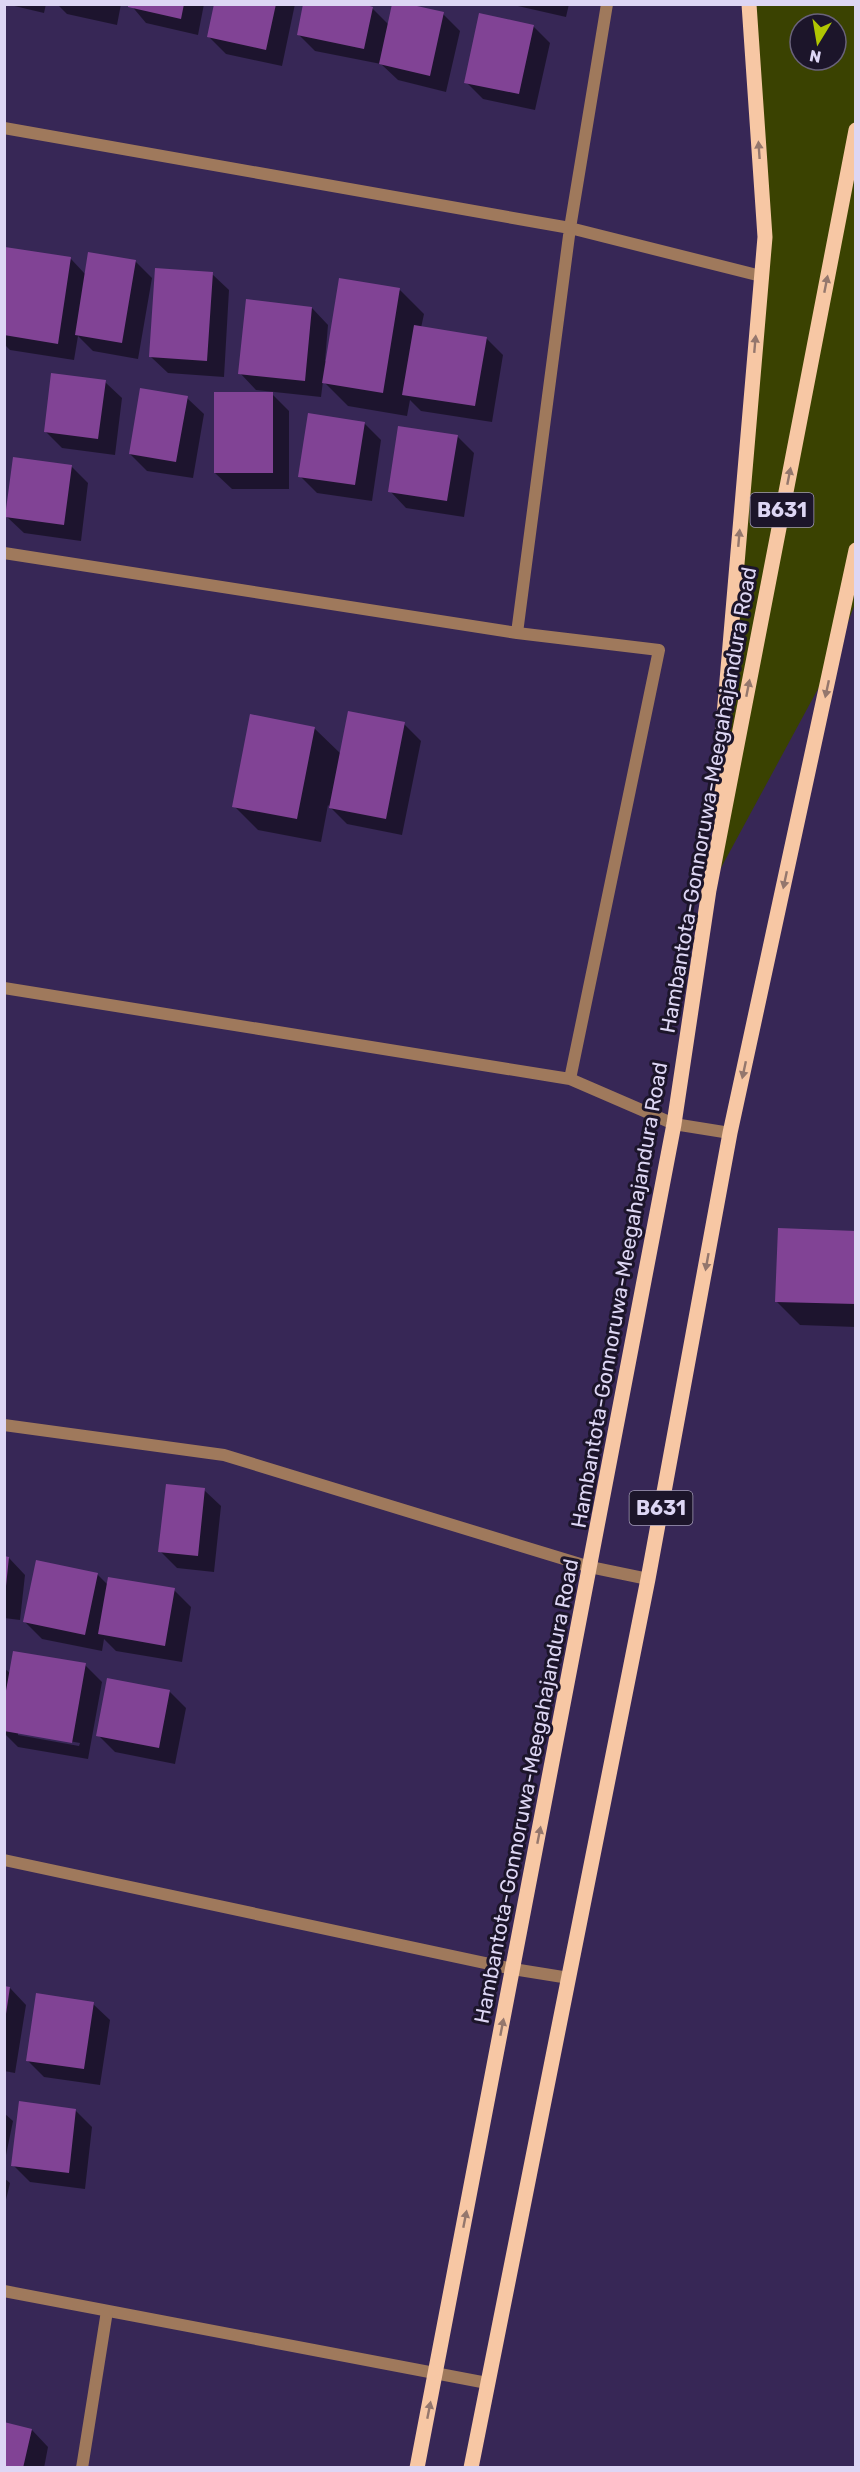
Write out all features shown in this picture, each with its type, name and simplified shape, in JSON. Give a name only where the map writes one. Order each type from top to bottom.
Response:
[{"type":"main road","points":[[709,890],[765,237],[750,4]]},
{"type":"main road","name":"Hambantota-Gonnoruwa-Meegahajandura Road","points":[[417,2468],[674,1124],[709,890],[855,130]]},
{"type":"main road","name":"B631","points":[[471,2468],[648,1579],[730,1133],[855,550]]},
{"type":"main road","points":[[832,663],[855,604]]},
{"type":"street","points":[[517,633],[570,228],[607,4]]},
{"type":"street","points":[[4,128],[570,228],[761,276]]},
{"type":"street","points":[[4,553],[517,633],[659,650],[570,1079]]},
{"type":"street","points":[[4,987],[570,1079],[674,1124],[730,1133]]},
{"type":"street","points":[[4,1425],[224,1455],[590,1567],[648,1579]]},
{"type":"street","points":[[4,1860],[513,1969],[569,1978]]},
{"type":"street","points":[[4,2291],[487,2383]]},
{"type":"street","points":[[82,2468],[107,2311]]},
{"type":"green space","points":[[749,5],[855,5],[855,604],[832,663],[709,890],[765,237]]},
{"type":"building","points":[[128,4],[184,4],[181,19],[128,7]]},
{"type":"building","points":[[214,4],[276,4],[266,50],[207,37]]},
{"type":"building","points":[[303,4],[363,4],[373,7],[364,49],[297,35]]},
{"type":"building","points":[[392,4],[408,4],[444,12],[430,76],[379,64]]},
{"type":"building","points":[[479,13],[534,25],[519,94],[464,83]]},
{"type":"building","points":[[5,247],[71,257],[58,344],[4,335]]},
{"type":"building","points":[[88,252],[136,260],[122,343],[75,335]]},
{"type":"building","points":[[155,268],[213,272],[207,361],[149,357]]},
{"type":"building","points":[[339,278],[400,288],[383,393],[322,383]]},
{"type":"building","points":[[246,299],[312,307],[305,381],[238,374]]},
{"type":"building","points":[[414,325],[487,337],[475,406],[402,395]]},
{"type":"building","points":[[51,373],[106,380],[98,439],[44,432]]},
{"type":"building","points":[[140,388],[188,396],[176,462],[129,454]]},
{"type":"building","points":[[214,392],[273,392],[273,473],[214,473]]},
{"type":"building","points":[[308,413],[365,422],[355,485],[298,477]]},
{"type":"building","points":[[398,426],[458,435],[447,501],[388,492]]},
{"type":"building","points":[[13,457],[72,465],[64,525],[5,517]]},
{"type":"building","points":[[348,711],[405,722],[386,819],[329,808]]},
{"type":"building","points":[[250,714],[315,727],[297,819],[232,807]]},
{"type":"building","points":[[778,1228],[856,1231],[856,1304],[775,1302]]},
{"type":"building","points":[[166,1484],[205,1488],[198,1556],[158,1552]]},
{"type":"building","points":[[4,1556],[9,1557],[6,1586],[4,1586]]},
{"type":"building","points":[[36,1560],[98,1573],[85,1635],[23,1622]]},
{"type":"building","points":[[108,1577],[175,1588],[165,1646],[98,1634]]},
{"type":"building","points":[[13,1651],[86,1663],[72,1743],[4,1731],[4,1702]]},
{"type":"building","points":[[107,1678],[170,1690],[159,1748],[96,1736]]},
{"type":"building","points":[[4,1986],[10,1987],[6,2014],[4,2014]]},
{"type":"building","points":[[36,1993],[94,2002],[84,2069],[26,2061]]},
{"type":"building","points":[[19,2101],[76,2109],[69,2173],[11,2166]]},
{"type":"building","points":[[4,2422],[32,2429],[23,2468],[4,2468]]}]
